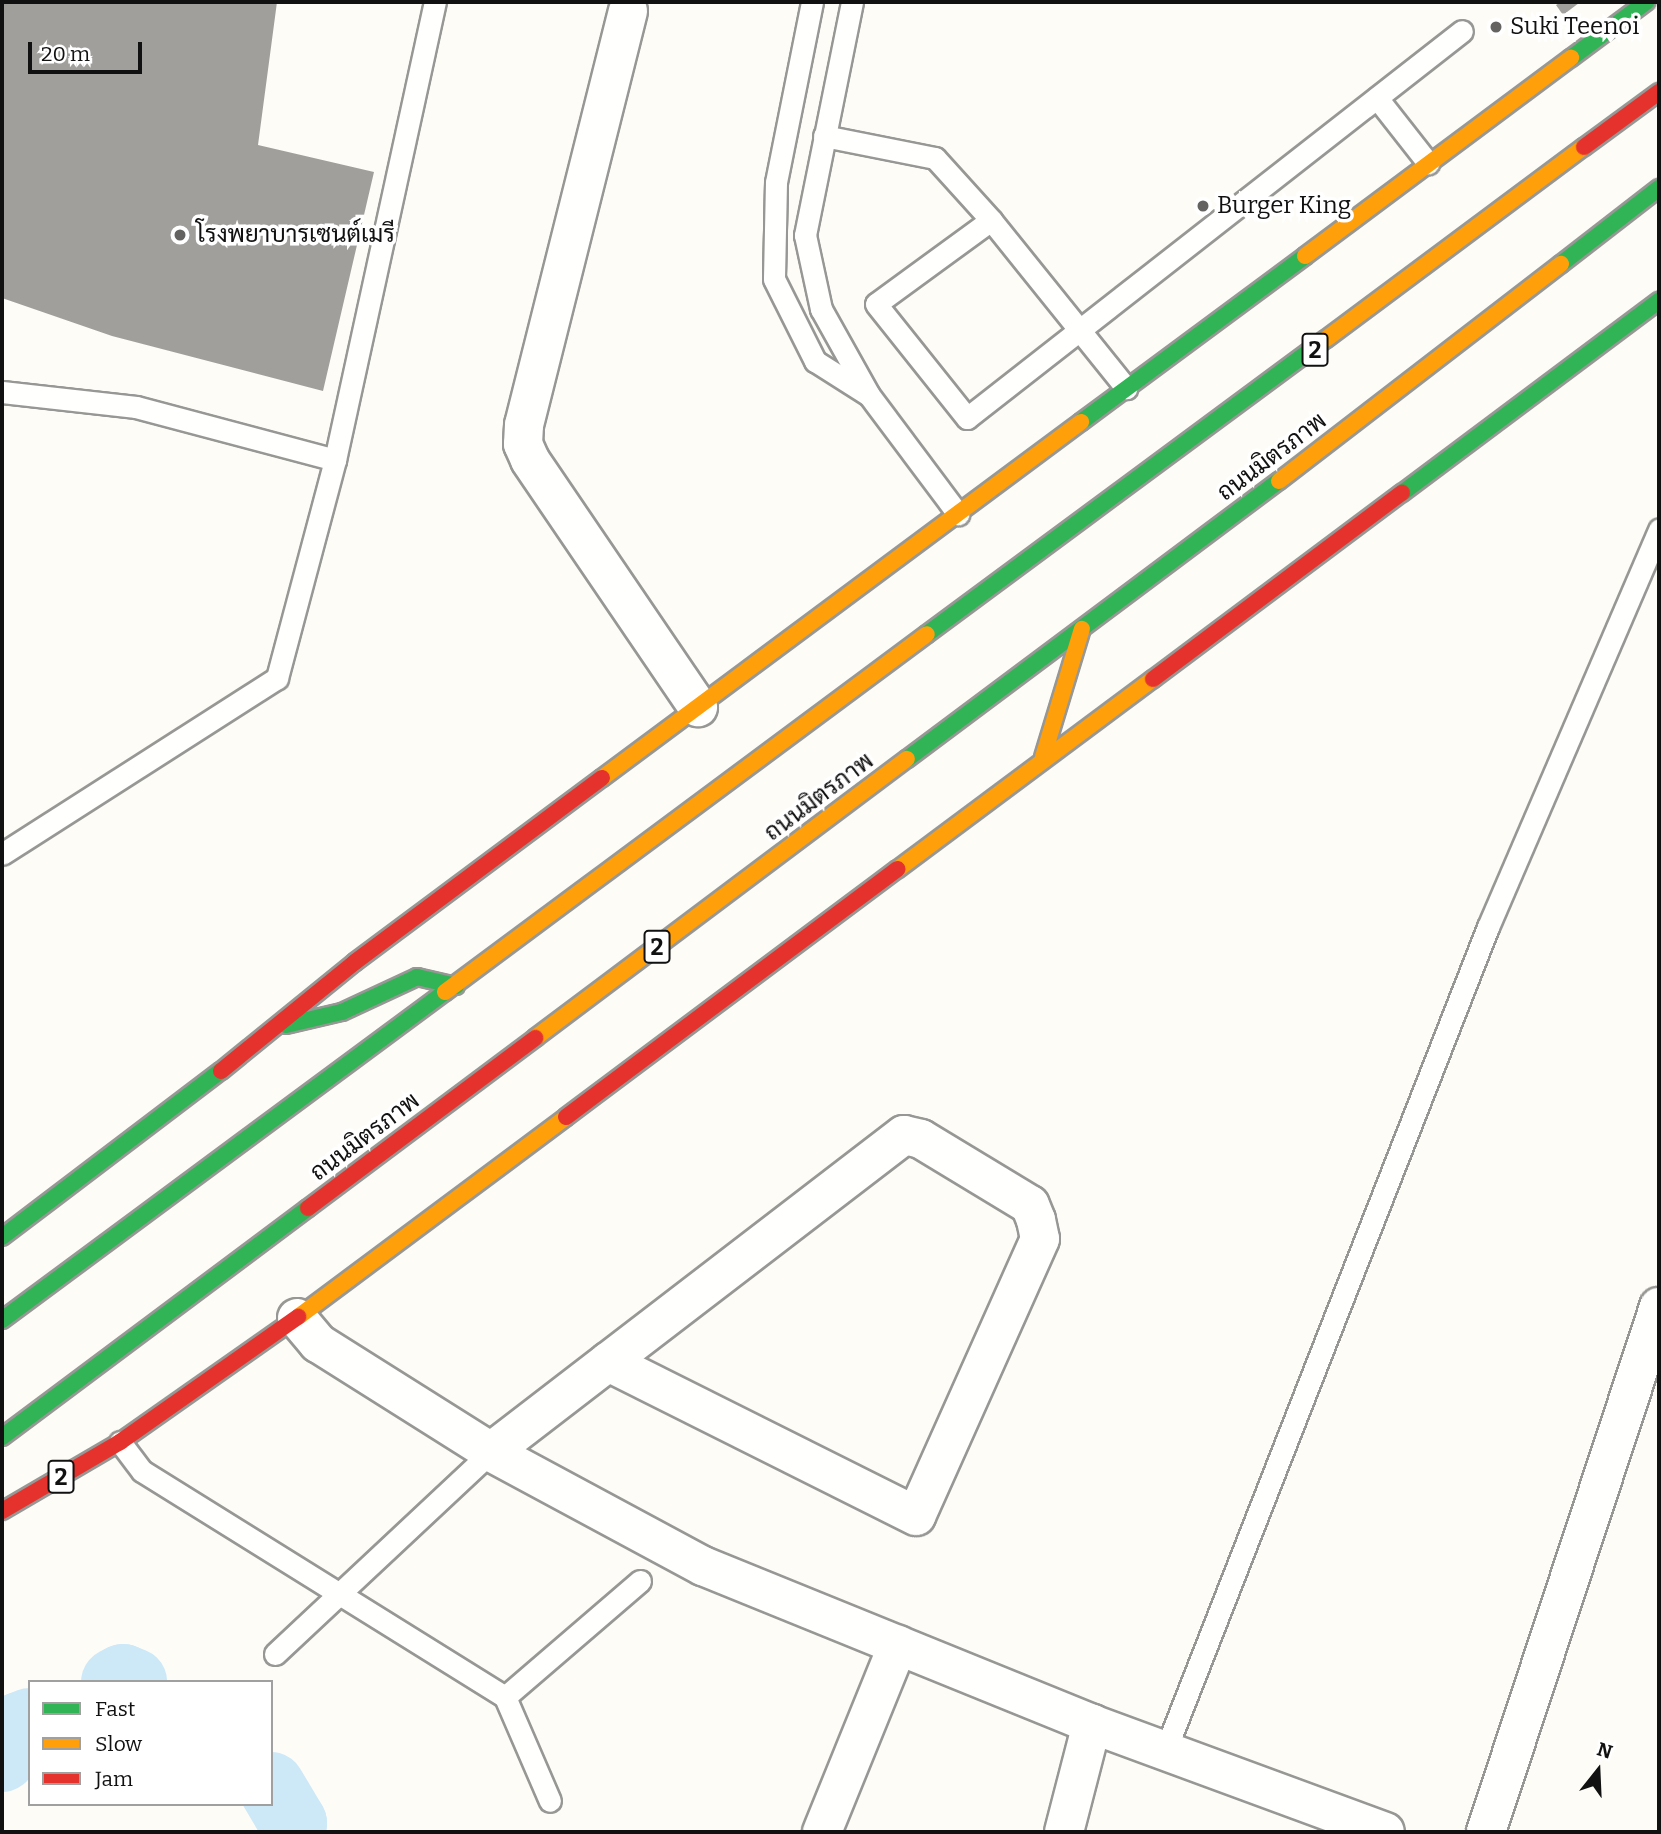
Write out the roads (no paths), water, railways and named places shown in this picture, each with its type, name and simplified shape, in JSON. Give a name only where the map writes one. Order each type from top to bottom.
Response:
[{"type":"highway","points":[[3,1233],[277,1027],[355,962],[1646,2]]},
{"type":"highway","name":"2","points":[[2,1320],[1659,92]]},
{"type":"highway","name":"ถนนมิตรภาพ","points":[[2,1437],[1082,629],[1659,188]]},
{"type":"highway","points":[[120,1442],[297,1318],[1043,757],[1659,301]]},
{"type":"highway","points":[[1043,757],[1082,629]]},
{"type":"highway","points":[[277,1027],[342,1012],[417,977],[456,986]]},
{"type":"highway","name":"2","points":[[2,1511],[120,1442]]},
{"type":"street","points":[[628,11],[523,443],[530,460],[698,707]]},
{"type":"street","points":[[491,1452],[608,1362],[904,1135],[921,1139],[1030,1205],[1036,1220],[1040,1239],[916,1516],[608,1362]]},
{"type":"street","points":[[1486,1832],[1659,1307]]},
{"type":"street","points":[[297,1318],[318,1343],[491,1452],[703,1566],[1092,1724],[1385,1832]]},
{"type":"street","points":[[822,1832],[898,1645]]},
{"type":"street","points":[[1065,1832],[1092,1724]]},
{"type":"lane","points":[[2,854],[276,678],[335,460],[435,2]]},
{"type":"lane","points":[[812,2],[776,182],[774,279],[815,361],[869,395]]},
{"type":"lane","points":[[852,2],[805,235],[821,309],[869,395],[958,514]]},
{"type":"lane","points":[[991,220],[876,304],[967,418],[1081,332],[1462,31]]},
{"type":"lane","points":[[1377,98],[1428,163]]},
{"type":"lane","points":[[824,136],[935,158],[991,220],[1126,388]]},
{"type":"lane","points":[[2,392],[136,407],[335,460]]},
{"type":"lane","points":[[1165,1751],[1488,927],[1659,529]]},
{"type":"lane","points":[[120,1442],[142,1471],[505,1697],[550,1801]]},
{"type":"lane","points":[[275,1654],[491,1452]]},
{"type":"lane","points":[[505,1697],[640,1581]]},
{"type":"waterway","points":[[119,1680],[128,1680]]},
{"type":"waterway","points":[[2,1758],[20,1726],[28,1723]]},
{"type":"waterway","points":[[273,1789],[293,1823],[292,1832]]},
{"type":"place","name":"Suki Teenoi","points":[[1496,27]]},
{"type":"place","name":"Burger King","points":[[1203,206]]},
{"type":"place","name":"โรงพยาบารเซนต์เมรี","points":[[180,235]]}]
